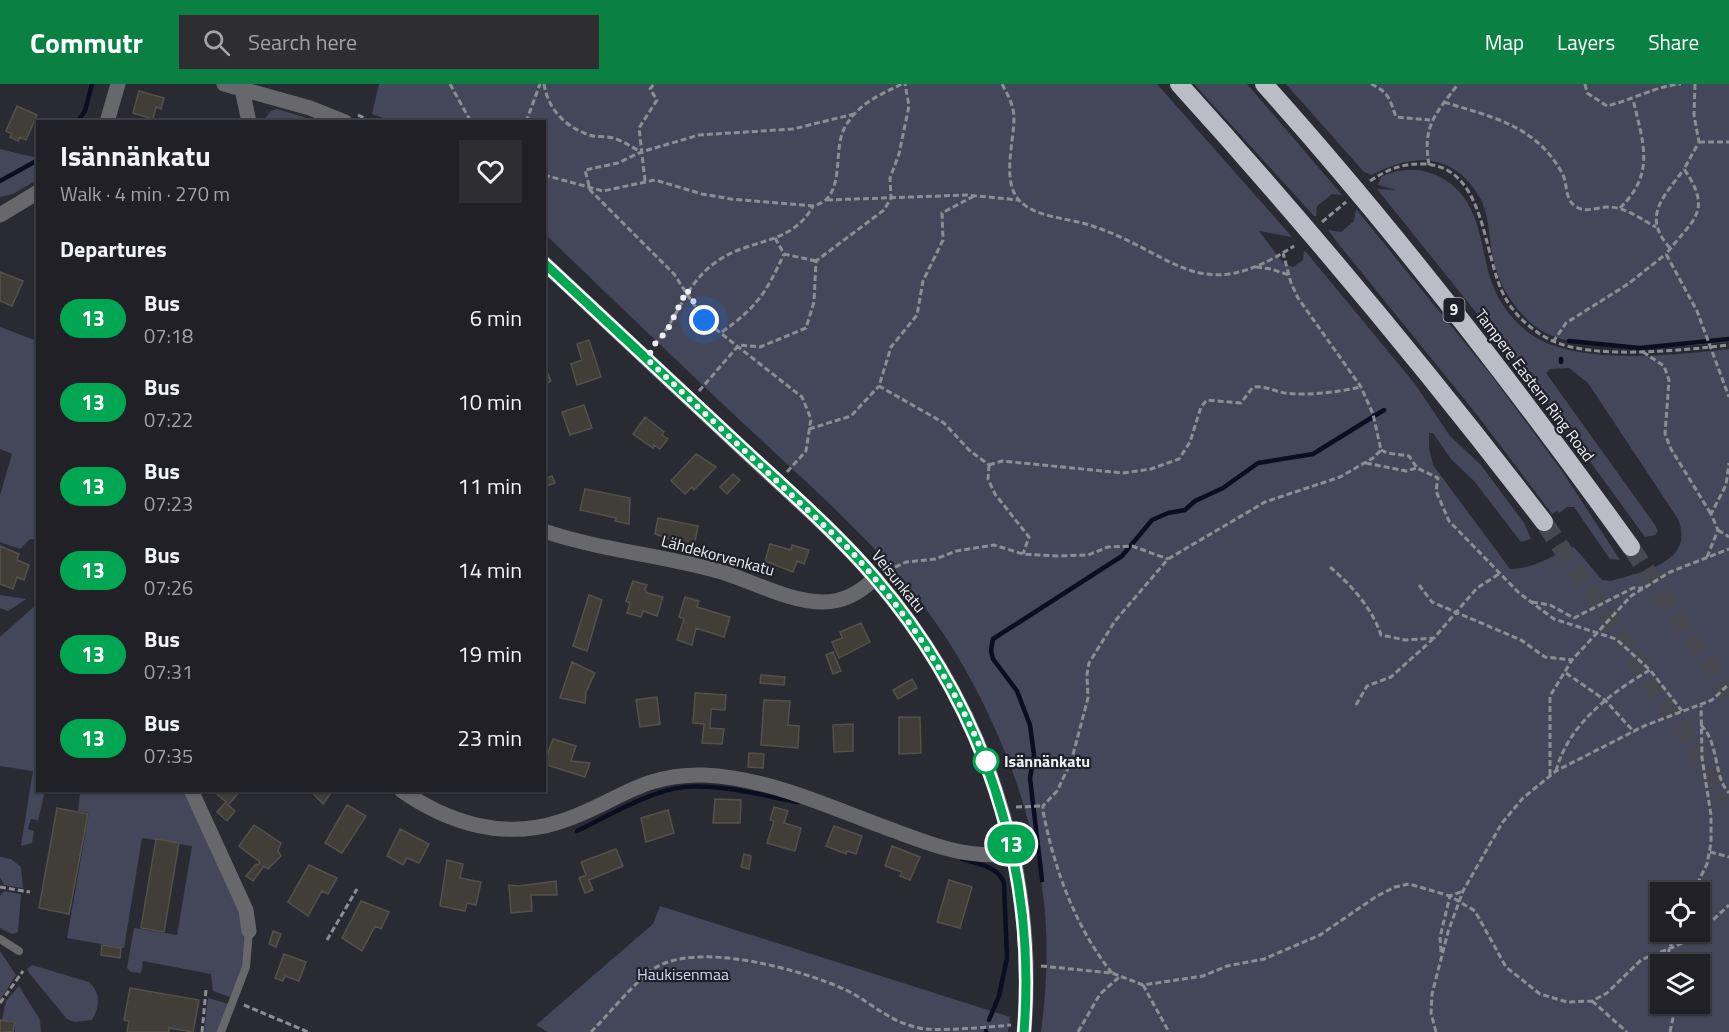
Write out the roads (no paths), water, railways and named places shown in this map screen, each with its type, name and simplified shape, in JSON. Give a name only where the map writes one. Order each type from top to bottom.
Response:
[{"type":"highway","points":[[1179,84],[1352,280],[1442,390],[1544,522]]},
{"type":"highway","name":"Tampere Eastern Ring Road","points":[[1264,84],[1387,226],[1476,338],[1631,547]]},
{"type":"street","points":[[108,120],[118,84]]},
{"type":"street","points":[[225,84],[310,108],[340,120]]},
{"type":"street","points":[[242,89],[249,120]]},
{"type":"street","points":[[0,215],[36,193]]},
{"type":"street","name":"Veisunkatu","points":[[546,265],[848,548],[880,575],[926,645],[972,729],[994,782],[1013,853],[1023,905],[1027,966],[1024,1028]]},
{"type":"street","name":"Lähdekorvenkatu","points":[[546,531],[718,571],[809,601],[833,601],[850,596],[864,589],[880,575]]},
{"type":"street","points":[[404,792],[432,810],[461,823],[508,830],[559,822],[642,784],[678,776],[724,777],[788,791],[938,847],[985,857],[1013,853]]},
{"type":"street","points":[[192,792],[246,910],[249,930]]},
{"type":"lane","points":[[221,1032],[246,967],[249,930]]},
{"type":"lane","points":[[0,939],[19,951]]},
{"type":"waterway","points":[[78,120],[85,111],[92,84]]},
{"type":"waterway","points":[[0,181],[36,161]]},
{"type":"waterway","points":[[1569,341],[1640,348],[1729,339]]},
{"type":"waterway","points":[[1042,880],[1030,778],[1034,755],[1030,725],[1017,691],[993,659],[991,650],[993,639],[1122,556],[1152,520],[1168,513],[1185,510],[1195,501],[1223,488],[1258,463],[1313,454],[1384,410]]},
{"type":"waterway","points":[[577,831],[658,793],[684,787],[727,789],[798,802]]},
{"type":"waterway","points":[[962,859],[992,869],[1004,883],[1007,958],[999,996],[989,1020]]},
{"type":"tunnel","points":[[1544,522],[1729,799]]},
{"type":"tunnel","points":[[1631,547],[1729,698]]},
{"type":"place","name":"Isännänkatu","points":[[986,761]]},
{"type":"park label","name":"Haukisenmaa","points":[[683,974]]}]
